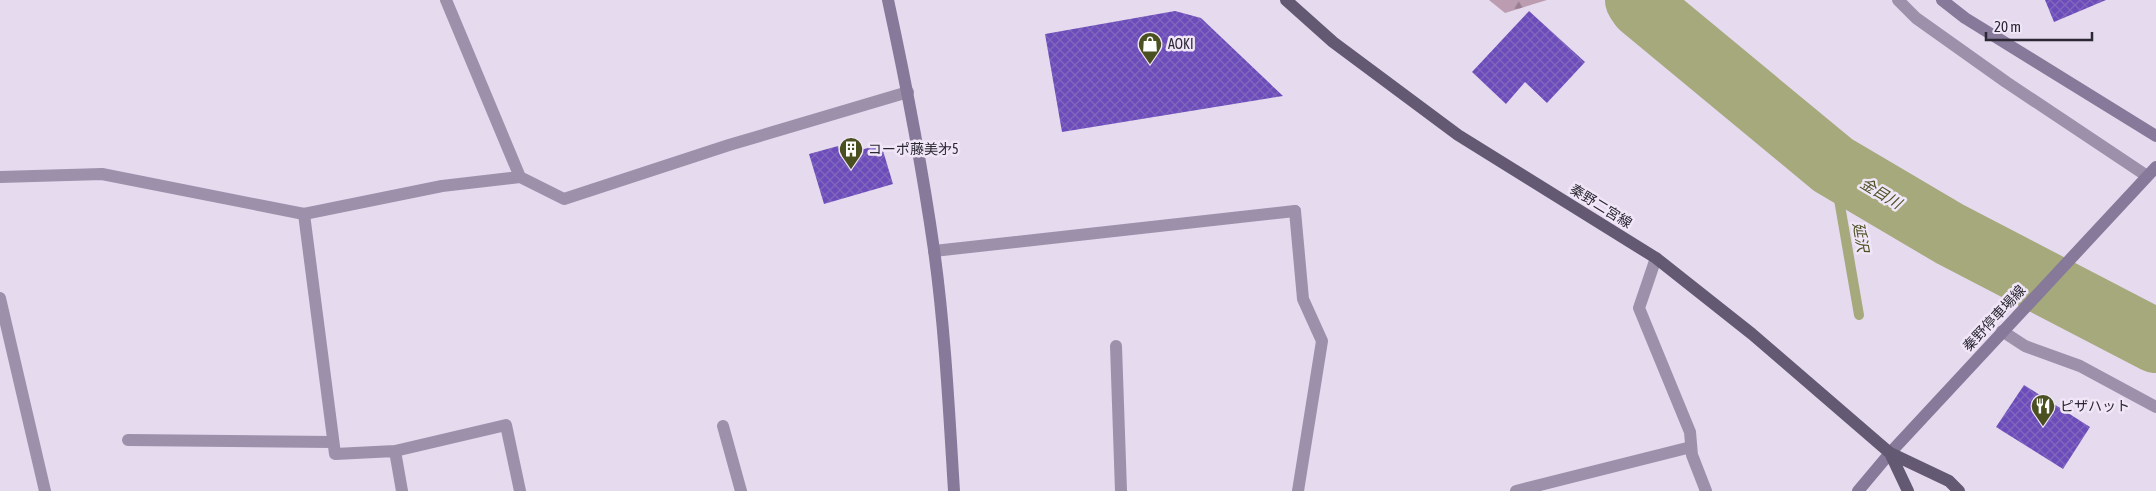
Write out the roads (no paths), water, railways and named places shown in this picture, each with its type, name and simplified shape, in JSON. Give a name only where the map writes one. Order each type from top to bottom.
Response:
[{"type":"main road","name":"秦野二宮線","points":[[1286,0],[1333,42],[1458,135],[1656,258],[1752,334],[1890,453]]},
{"type":"main road","points":[[1890,453],[1908,491]]},
{"type":"main road","points":[[1890,453],[1949,481],[1959,491]]},
{"type":"street","points":[[446,0],[520,177]]},
{"type":"street","points":[[888,0],[908,92],[934,251],[946,367],[954,491]]},
{"type":"street","points":[[1898,0],[1916,18],[2006,82],[2152,172]]},
{"type":"street","points":[[1942,0],[1965,18],[2156,136]]},
{"type":"street","points":[[0,177],[102,174],[304,214],[442,186],[520,177],[564,200],[729,145],[908,92]]},
{"type":"street","name":"秦野停車場線","points":[[1858,491],[1890,453],[2013,318],[2152,172]]},
{"type":"street","points":[[934,251],[1295,211],[1303,300],[1322,341],[1298,491]]},
{"type":"street","points":[[304,214],[335,454],[395,451],[506,425],[520,491]]},
{"type":"street","points":[[1656,258],[1639,308],[1690,432],[1692,455],[1706,491]]},
{"type":"street","points":[[0,298],[45,491]]},
{"type":"street","points":[[2002,331],[2025,346],[2080,366],[2156,407]]},
{"type":"street","points":[[1116,346],[1120,491]]},
{"type":"street","points":[[723,426],[741,491]]},
{"type":"street","points":[[128,440],[333,442]]},
{"type":"street","points":[[1516,491],[1691,447]]},
{"type":"street","points":[[395,451],[402,491]]},
{"type":"waterway","name":"金目川","points":[[1637,0],[1641,6],[1833,165],[1950,234],[2156,341]]},
{"type":"waterway","name":"延沢","points":[[1833,165],[1859,315]]},
{"type":"place","name":"AOKI","points":[[1150,65]]},
{"type":"place","name":"コーポ藤美㐧5","points":[[851,170]]},
{"type":"place","name":"ピザハット","points":[[2043,427]]}]
